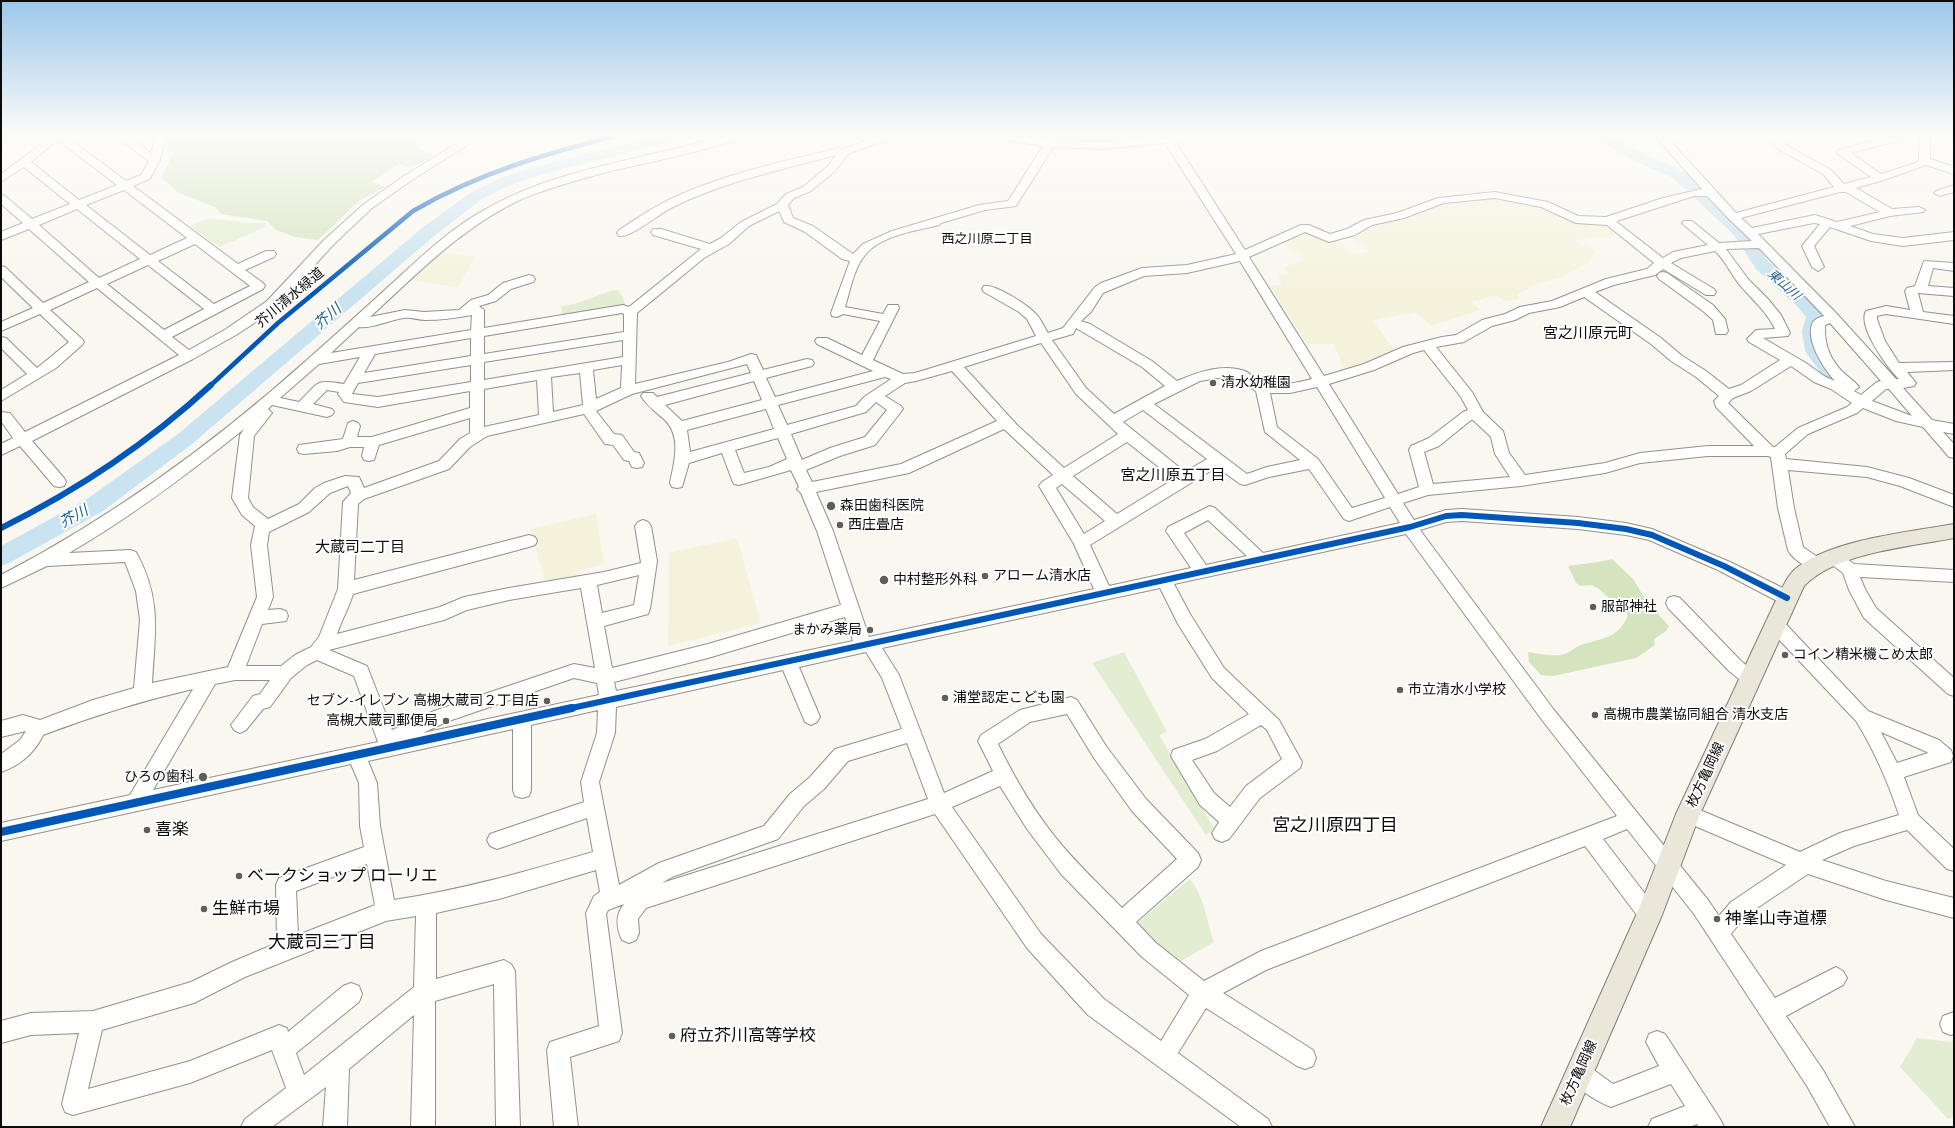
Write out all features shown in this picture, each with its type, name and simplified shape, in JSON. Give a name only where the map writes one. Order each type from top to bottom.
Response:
[{"type":"main road","name":"枚方亀岡線","points":[[1555,1127],[1649,915],[1667,864],[1688,814],[1787,598],[1797,580],[1833,564],[1845,552],[1954,531]]},
{"type":"street","points":[[57,188],[213,310]]},
{"type":"street","points":[[1,236],[118,188]]},
{"type":"street","points":[[127,188],[259,286],[163,336]]},
{"type":"street","points":[[1,450],[188,356],[232,331],[272,304],[328,244],[368,206],[394,188]]},
{"type":"street","points":[[1,582],[46,560],[154,491],[215,445],[315,360],[361,324],[444,243],[491,210],[544,188]]},
{"type":"street","points":[[623,233],[660,209],[682,198],[710,188]]},
{"type":"street","points":[[677,483],[682,460],[683,441],[678,427],[675,421],[634,389],[628,360],[631,312],[700,255],[725,241],[745,224],[781,206],[790,196],[809,188]]},
{"type":"street","points":[[865,362],[890,314],[838,311],[861,252],[876,242],[908,230],[935,223],[935,221],[962,215],[990,204],[1012,204],[1022,188]]},
{"type":"street","points":[[1200,188],[1322,381],[1410,527],[1548,714],[1701,907],[1816,1078],[1843,1127]]},
{"type":"street","points":[[1699,188],[1702,192],[1733,217],[1752,241],[1832,317],[1954,453]]},
{"type":"street","points":[[1733,217],[1844,188],[1890,213]]},
{"type":"street","points":[[1940,193],[1954,188]]},
{"type":"street","points":[[1611,222],[1613,217],[1702,192]]},
{"type":"street","points":[[682,460],[861,409],[876,396],[901,379],[916,377],[956,366],[976,357],[1068,331],[1077,317],[1090,305],[1099,290],[1105,286],[1142,272],[1187,269],[1243,256],[1305,228],[1328,238],[1351,232],[1368,222],[1400,216],[1442,200],[1480,196],[1506,196],[1544,204],[1576,219],[1604,220],[1611,222],[1658,267],[1708,308],[1719,319],[1721,331]]},
{"type":"street","points":[[1,198],[6,208],[29,224],[99,284],[188,356]]},
{"type":"street","points":[[781,206],[784,208],[788,220],[809,229],[846,256],[857,259]]},
{"type":"street","points":[[1818,267],[1808,246],[1832,225],[1890,213],[1919,210]]},
{"type":"street","points":[[1113,421],[1175,387],[1210,375],[1230,372],[1242,375],[1262,389],[1290,388],[1322,381],[1369,367],[1408,350],[1459,339],[1487,323],[1510,317],[1525,310],[1554,304],[1610,282],[1635,277],[1678,256],[1717,246],[1752,241],[1815,220],[1871,237],[1903,242],[1954,236]]},
{"type":"street","points":[[1688,222],[1717,246],[1727,257],[1744,282],[1764,302],[1776,318],[1782,333],[1761,333],[1754,339],[1819,378],[1865,399],[1901,418],[1923,418]]},
{"type":"street","points":[[657,232],[671,238],[694,242],[711,249]]},
{"type":"street","points":[[1,327],[99,284],[195,239]]},
{"type":"street","points":[[237,269],[273,256],[260,245]]},
{"type":"street","points":[[1921,289],[1928,264],[1954,267]]},
{"type":"street","points":[[1658,267],[1710,292]]},
{"type":"street","points":[[1,270],[77,342],[52,365],[1,396]]},
{"type":"street","points":[[459,314],[472,305],[492,298],[507,286],[529,279]]},
{"type":"street","points":[[988,289],[1024,309],[1032,317],[1044,338],[1081,391],[1128,435],[1185,480]]},
{"type":"street","points":[[1918,315],[1911,291],[1921,289],[1954,292]]},
{"type":"street","points":[[1586,292],[1676,358],[1701,374],[1728,396]]},
{"type":"street","points":[[315,360],[623,309],[631,312]]},
{"type":"street","points":[[335,357],[361,324],[373,320],[405,314],[424,316],[459,314],[478,310],[477,434]]},
{"type":"street","points":[[1775,456],[1793,438],[1852,410],[1882,385],[1909,383],[1895,368],[1872,328],[1870,317],[1875,312],[1886,310],[1954,320]]},
{"type":"street","points":[[1832,317],[1819,323],[1818,333],[1820,351],[1841,379],[1865,399],[1954,429]]},
{"type":"street","points":[[1074,323],[1085,327],[1147,364],[1175,387]]},
{"type":"street","points":[[302,407],[324,385],[351,384],[478,359],[629,334]]},
{"type":"street","points":[[1,341],[18,355],[36,375]]},
{"type":"street","points":[[822,341],[901,379]]},
{"type":"street","points":[[1427,345],[1467,395],[1477,415],[1498,436],[1502,454],[1521,482]]},
{"type":"street","points":[[370,351],[345,394],[349,399],[378,402],[628,360]]},
{"type":"street","points":[[320,648],[346,590],[347,548],[351,502],[359,495],[444,465],[465,443],[477,434],[589,408],[634,389],[732,365],[751,358],[805,489],[825,531],[851,609],[867,645],[890,675],[939,804],[1034,941],[1096,1007],[1260,1127]]},
{"type":"street","points":[[1790,360],[1746,388],[1728,396],[1721,401],[1721,404],[1775,456],[1796,550],[1833,564],[1954,576]]},
{"type":"street","points":[[653,403],[807,363]]},
{"type":"street","points":[[956,366],[976,393],[1006,423],[1063,477],[1117,522]]},
{"type":"street","points":[[1895,368],[1954,366]]},
{"type":"street","points":[[586,367],[589,408],[610,440],[617,439],[629,456],[634,457],[637,463]]},
{"type":"street","points":[[678,427],[887,372]]},
{"type":"street","points":[[544,374],[546,418]]},
{"type":"street","points":[[235,673],[242,651],[257,618],[265,593],[259,545],[263,524],[247,511],[240,498],[247,436],[255,424],[276,402],[292,381]]},
{"type":"street","points":[[1262,389],[1270,429],[1313,463],[1349,515],[1427,490],[1521,482],[1604,468],[1640,458],[1708,451],[1775,456],[1873,473],[1914,485],[1954,501]]},
{"type":"street","points":[[727,447],[739,480],[796,465],[870,442],[896,409],[876,396]]},
{"type":"street","points":[[276,402],[328,412]]},
{"type":"street","points":[[1144,404],[1245,480],[1267,472],[1313,463]]},
{"type":"street","points":[[304,449],[337,446],[349,442],[371,449],[477,411]]},
{"type":"street","points":[[1427,490],[1416,450],[1434,442],[1468,415],[1477,415]]},
{"type":"street","points":[[6,416],[22,439],[59,482]]},
{"type":"street","points":[[805,489],[904,469],[1006,423]]},
{"type":"street","points":[[349,442],[353,426]]},
{"type":"street","points":[[1104,592],[1081,543],[1047,486],[1128,435]]},
{"type":"street","points":[[1081,543],[1217,460]]},
{"type":"street","points":[[262,529],[305,507],[313,502],[316,495],[339,482],[348,480],[354,481],[359,495]]},
{"type":"street","points":[[1202,571],[1174,531],[1210,512],[1260,559]]},
{"type":"street","points":[[388,745],[608,702],[1104,592],[1410,527],[1446,516],[1462,514],[1578,523],[1626,529],[1652,535],[1683,548],[1787,598]]},
{"type":"street","points":[[595,622],[642,609],[653,562],[643,526]]},
{"type":"street","points":[[346,590],[529,541]]},
{"type":"street","points":[[46,560],[130,556],[144,591],[148,620],[142,693]]},
{"type":"street","points":[[240,725],[259,701],[264,702],[285,673],[301,660],[320,648],[444,613],[464,604],[509,594],[588,581],[653,562]]},
{"type":"street","points":[[1833,564],[1860,596],[1870,613],[1954,689]]},
{"type":"street","points":[[1164,580],[1184,618],[1218,673],[1263,715],[1272,725],[1293,762],[1253,792],[1227,827],[1207,799],[1180,756],[1211,745],[1263,715]]},
{"type":"street","points":[[588,581],[608,702],[606,732],[590,782],[611,897]]},
{"type":"street","points":[[1674,603],[1735,666],[1750,678]]},
{"type":"street","points":[[1,832],[358,756],[388,745],[440,716],[574,672],[605,678],[708,652],[741,640],[851,609]]},
{"type":"street","points":[[257,618],[280,616]]},
{"type":"street","points":[[1775,624],[1862,716],[1870,728],[1892,773],[1910,820],[1951,855]]},
{"type":"street","points":[[320,648],[362,671],[388,745]]},
{"type":"street","points":[[788,662],[811,717]]},
{"type":"street","points":[[1,764],[26,746],[32,738],[35,730],[93,708],[142,693],[235,673],[285,673]]},
{"type":"street","points":[[135,804],[208,678]]},
{"type":"street","points":[[1121,922],[1191,860],[1139,805],[1100,752],[1071,704],[1026,715],[987,741],[1004,776],[1027,814],[1053,849],[1121,922],[1149,950],[1203,993],[1305,1058]]},
{"type":"street","points":[[1862,716],[1933,746],[1944,756],[1892,773]]},
{"type":"street","points":[[522,720],[522,790]]},
{"type":"street","points":[[1,730],[26,723],[32,725],[35,730]]},
{"type":"street","points":[[566,1127],[558,1050],[611,1033],[596,913],[601,903],[611,897],[621,895],[666,870],[772,833],[797,800],[817,782],[842,755],[912,734]]},
{"type":"street","points":[[358,756],[368,783],[370,826],[386,911]]},
{"type":"street","points":[[629,933],[628,916],[639,900],[939,804],[1004,776]]},
{"type":"street","points":[[497,840],[595,807]]},
{"type":"street","points":[[1688,814],[1743,839],[1804,863],[1930,903],[1954,908]]},
{"type":"street","points":[[1163,1056],[1203,993],[1261,961],[1631,819]]},
{"type":"street","points":[[1718,932],[1738,909],[1804,863],[1814,853],[1910,820]]},
{"type":"street","points":[[1589,836],[1649,915]]},
{"type":"street","points":[[288,949],[286,885],[375,852]]},
{"type":"street","points":[[1,1032],[31,1024],[92,1022],[194,992],[239,969],[386,911],[426,905],[499,889],[604,858]]},
{"type":"street","points":[[424,1127],[426,905]]},
{"type":"street","points":[[253,1127],[338,1064],[424,994],[504,971],[508,1127]]},
{"type":"street","points":[[1772,1012],[1836,978]]},
{"type":"street","points":[[283,1050],[351,994]]},
{"type":"street","points":[[92,1022],[73,1104],[190,1072],[278,1036],[299,1093]]},
{"type":"street","points":[[1657,1042],[1707,1119],[1660,1127]]},
{"type":"street","points":[[335,1127],[338,1064]]},
{"type":"street","points":[[1579,1073],[1611,1096],[1675,1070]]},
{"type":"shaded area","points":[[1497,197],[1540,205],[1570,219],[1605,221],[1618,233],[1609,237],[1592,237],[1577,240],[1575,242],[1594,250],[1590,262],[1559,278],[1536,284],[1517,295],[1519,298],[1510,301],[1503,300],[1496,295],[1472,302],[1480,310],[1431,326],[1416,312],[1372,320],[1396,352],[1345,371],[1334,344],[1307,344],[1270,286],[1282,284],[1278,276],[1289,274],[1283,268],[1304,259],[1281,242],[1304,231],[1335,239],[1355,255],[1369,251],[1348,235],[1370,223],[1444,201]]},
{"type":"shaded area","points":[[441,252],[475,257],[458,287],[410,280]]},
{"type":"shaded area","points":[[596,514],[604,564],[577,571],[577,579],[546,584],[530,529]]},
{"type":"shaded area","points":[[737,538],[761,623],[668,646],[669,553]]},
{"type":"green space","points":[[173,188],[384,188],[359,201],[318,240],[295,237],[276,230],[267,221],[221,214],[215,207],[179,193]]},
{"type":"green space","points":[[208,218],[265,223],[265,227],[220,247],[190,226]]},
{"type":"green space","points":[[613,290],[618,290],[623,297],[625,306],[562,317],[561,306],[575,304]]},
{"type":"green space","points":[[1612,559],[1634,580],[1646,601],[1669,626],[1666,631],[1654,639],[1655,645],[1636,658],[1553,676],[1541,675],[1529,662],[1528,652],[1551,655],[1565,654],[1581,645],[1609,636],[1619,629],[1624,623],[1628,615],[1599,589],[1591,585],[1581,586],[1576,583],[1568,566]]},
{"type":"green space","points":[[1124,652],[1167,732],[1159,735],[1214,828],[1206,835],[1092,663]]},
{"type":"green space","points":[[1190,879],[1199,893],[1214,942],[1179,962],[1138,927],[1137,923]]},
{"type":"green space","points":[[1917,1038],[1951,1042],[1954,1040],[1954,1116],[1948,1119],[1900,1067]]},
{"type":"waterway","name":"芥川","points":[[1,557],[95,505],[185,439],[428,232],[476,196],[493,188]]},
{"type":"waterway","name":"東山川","points":[[1693,188],[1740,232],[1762,265],[1802,301],[1815,317],[1811,331],[1815,351],[1835,378]]},
{"type":"cycle path","name":"芥川清水緑道","points":[[1,528],[28,515],[80,485],[156,432],[202,393],[259,339],[413,211],[455,188]]},
{"type":"cycle path","points":[[1,832],[1410,527],[1446,516],[1462,515],[1578,523],[1626,529],[1652,535],[1724,566],[1787,598]]},
{"type":"place","name":"清水幼稚園","points":[[1213,383]]},
{"type":"place","name":"森田歯科医院","points":[[831,506]]},
{"type":"place","name":"西庄畳店","points":[[840,525]]},
{"type":"place","name":"アローム清水店","points":[[985,576]]},
{"type":"place","name":"中村整形外科","points":[[884,580]]},
{"type":"place","name":"服部神社","points":[[1593,607]]},
{"type":"place","name":"まかみ薬局","points":[[870,630]]},
{"type":"place","name":"コイン精米機こめ太郎","points":[[1785,655]]},
{"type":"place","name":"市立清水小学校","points":[[1400,690]]},
{"type":"place","name":"浦堂認定こども園","points":[[945,698]]},
{"type":"place","name":"セブン-イレブン 高槻大蔵司２丁目店","points":[[547,701]]},
{"type":"place","name":"高槻市農業協同組合 清水支店","points":[[1595,715]]},
{"type":"place","name":"高槻大蔵司郵便局","points":[[446,721]]},
{"type":"place","name":"ひろの歯科","points":[[203,777]]},
{"type":"place","name":"喜楽","points":[[147,830]]},
{"type":"place","name":"ベークショップ ローリエ","points":[[239,876]]},
{"type":"place","name":"生鮮市場","points":[[204,909]]},
{"type":"place","name":"神峯山寺道標","points":[[1717,919]]},
{"type":"place","name":"府立芥川高等学校","points":[[672,1036]]},
{"type":"district","name":"西之川原二丁目","points":[[987,239]]},
{"type":"district","name":"宮之川原元町","points":[[1588,334]]},
{"type":"district","name":"宮之川原五丁目","points":[[1173,476]]},
{"type":"district","name":"大蔵司二丁目","points":[[360,548]]},
{"type":"district","name":"宮之川原四丁目","points":[[1335,826]]},
{"type":"district","name":"大蔵司三丁目","points":[[322,943]]}]
